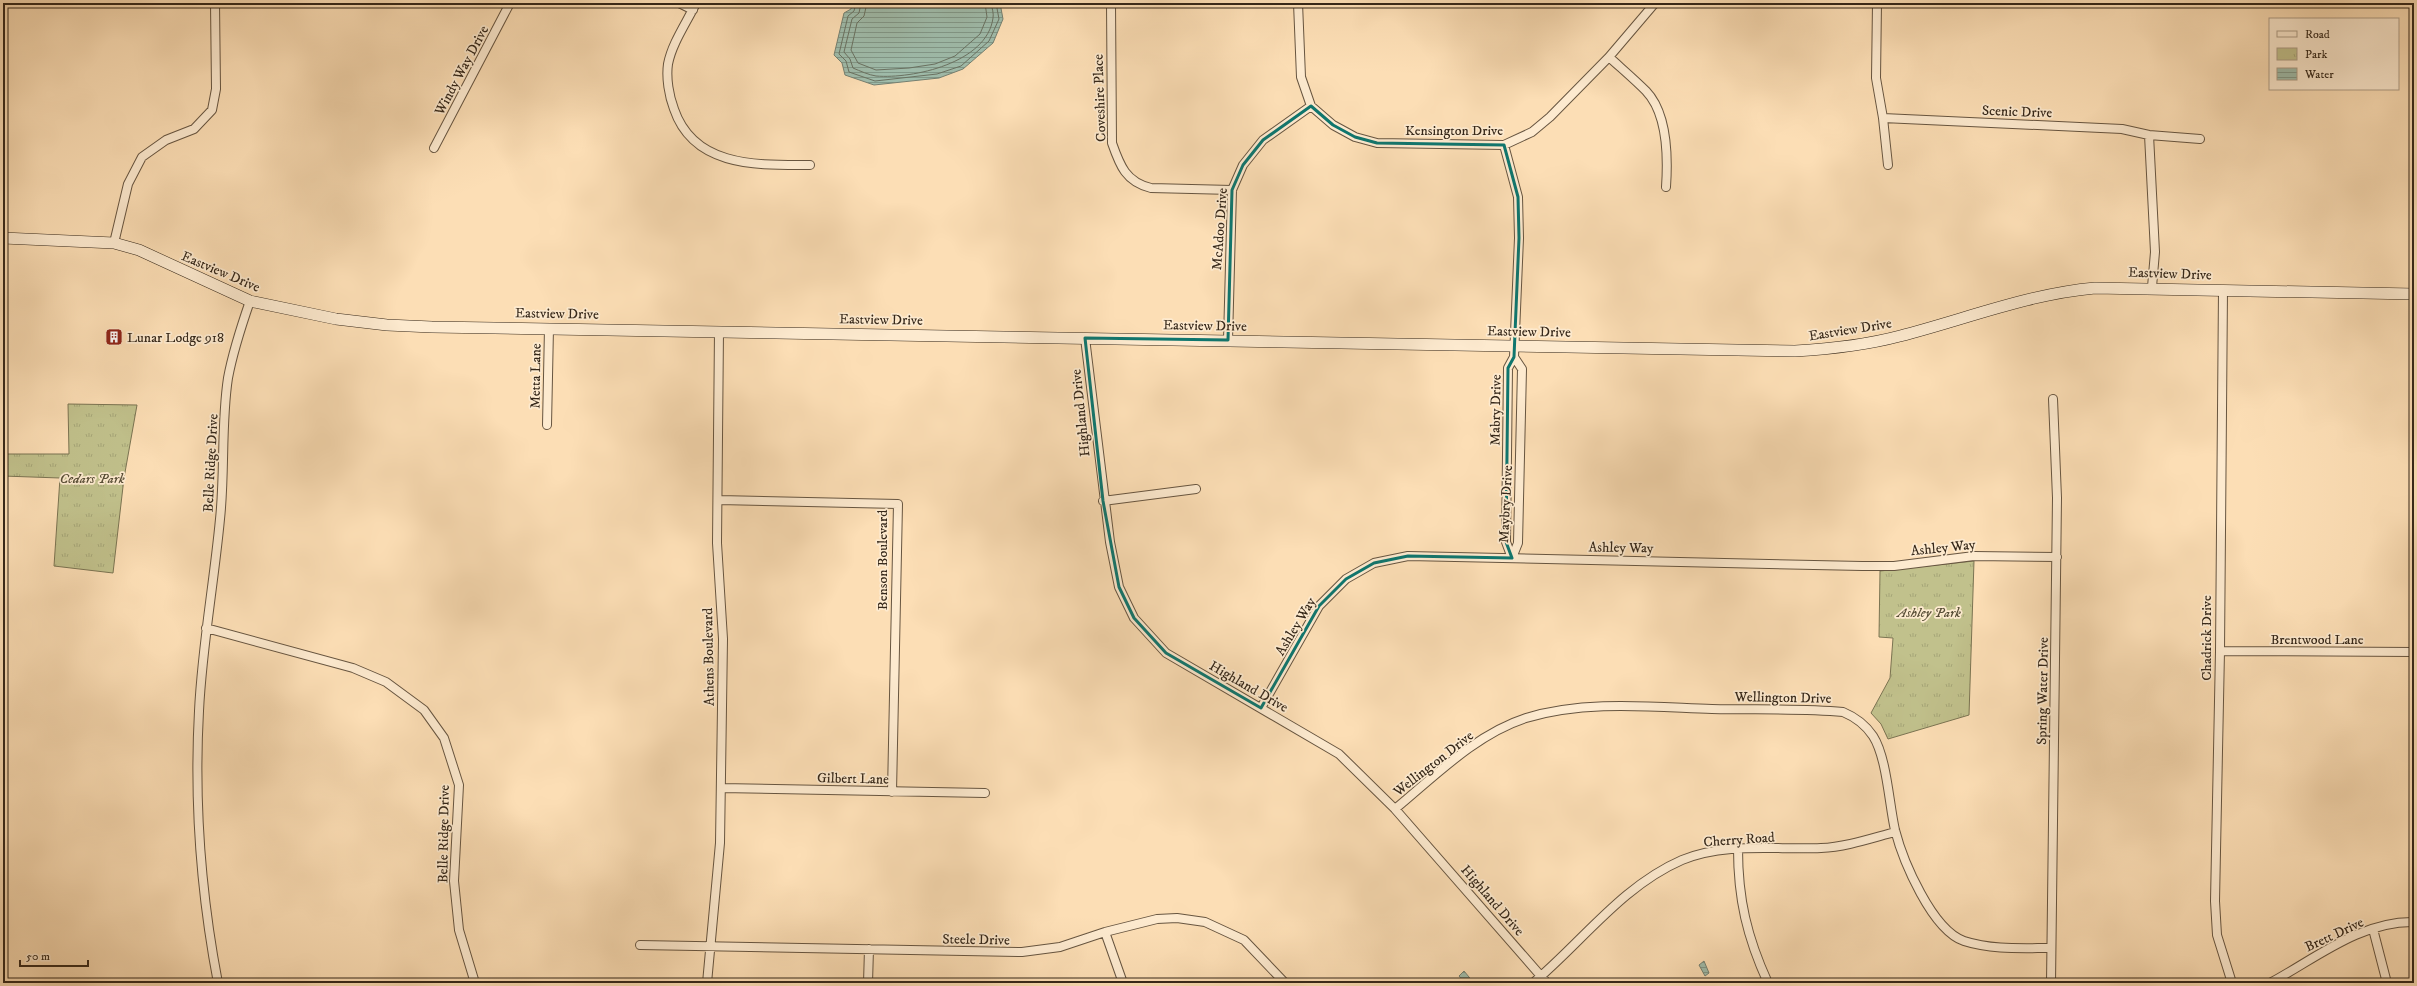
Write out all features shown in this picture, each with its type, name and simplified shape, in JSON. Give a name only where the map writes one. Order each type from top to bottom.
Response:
[{"type":"street","points":[[114,243],[128,184],[142,157],[166,140],[194,129],[212,110],[216,89],[215,3]]},
{"type":"street","name":"Windy Way Drive","points":[[434,148],[510,3]]},
{"type":"street","points":[[679,3],[695,6],[679,37],[668,64],[668,87],[679,123],[692,140],[714,154],[736,161],[763,165],[810,165]]},
{"type":"street","name":"Coveshire Place","points":[[1111,3],[1112,143],[1119,163],[1127,176],[1142,186],[1152,188],[1232,190]]},
{"type":"street","points":[[1298,3],[1301,77],[1311,106]]},
{"type":"street","name":"Kensington Drive","points":[[1311,106],[1333,125],[1354,137],[1377,143],[1504,145],[1532,132],[1609,57],[1655,3]]},
{"type":"street","points":[[1877,3],[1876,78],[1883,118],[1888,165]]},
{"type":"street","points":[[1609,57],[1647,92],[1661,120],[1668,155],[1666,187]]},
{"type":"street","name":"McAdoo Drive","points":[[1228,340],[1232,190],[1243,165],[1263,140],[1311,106]]},
{"type":"street","name":"Scenic Drive","points":[[1883,118],[2122,129],[2149,134],[2200,139]]},
{"type":"street","points":[[2149,134],[2155,252],[2152,287]]},
{"type":"street","name":"Mabry Drive","points":[[1504,145],[1518,197],[1519,238],[1514,351],[1508,368],[1506,542],[1512,558]]},
{"type":"street","name":"Eastview Drive","points":[[3,238],[114,243],[138,250],[250,301],[336,319],[387,325],[1228,340],[1514,351],[1767,352],[1822,350],[1900,336],[2054,292],[2095,288],[2152,287],[2414,294]]},
{"type":"street","name":"Chadrick Drive","points":[[2223,290],[2220,651],[2215,901],[2217,935],[2232,983]]},
{"type":"street","name":"Belle Ridge Drive","points":[[218,983],[204,900],[198,819],[199,712],[206,628],[220,519],[228,379],[235,344],[250,301]]},
{"type":"street","name":"Metta Lane","points":[[547,425],[549,328]]},
{"type":"street","name":"Athens Boulevard","points":[[707,983],[712,946],[720,843],[723,639],[717,543],[719,500],[719,331]]},
{"type":"street","name":"Highland Drive","points":[[1085,338],[1103,501],[1119,587],[1134,618],[1166,653],[1340,754],[1395,809],[1547,983]]},
{"type":"street","name":"Maybry Drive","points":[[1512,558],[1518,544],[1522,369],[1514,351]]},
{"type":"street","name":"Spring Water Drive","points":[[2050,983],[2057,498],[2053,400]]},
{"type":"street","points":[[1103,501],[1196,489]]},
{"type":"street","name":"Benson Boulevard","points":[[719,500],[898,504],[892,792]]},
{"type":"street","name":"Ashley Way","points":[[1262,708],[1319,606],[1346,579],[1374,563],[1408,556],[1862,566],[1894,566],[1974,556],[2056,558]]},
{"type":"street","name":"Belle Ridge Drive","points":[[206,628],[353,668],[386,682],[424,710],[444,738],[458,785],[454,881],[459,930],[475,983]]},
{"type":"street","name":"Brentwood Lane","points":[[2220,651],[2414,652]]},
{"type":"street","name":"Wellington Drive","points":[[1395,809],[1467,750],[1496,732],[1525,718],[1573,707],[1842,712],[1857,718],[1873,737],[1882,763],[1895,832],[1921,897],[1942,925],[1962,940],[1992,948],[2051,948]]},
{"type":"street","name":"Gilbert Lane","points":[[721,788],[985,793]]},
{"type":"street","name":"Cherry Road","points":[[1533,983],[1626,895],[1661,871],[1702,854],[1738,849],[1823,848],[1895,832]]},
{"type":"street","points":[[1738,849],[1738,885],[1745,923],[1754,952],[1768,983]]},
{"type":"street","name":"Steele Drive","points":[[640,945],[1022,952],[1060,947],[1105,932],[1157,920],[1177,918],[1205,922],[1244,940],[1285,983]]},
{"type":"street","name":"Brett Drive","points":[[2270,983],[2330,947],[2373,929],[2414,922]]},
{"type":"street","points":[[2373,929],[2387,983]]},
{"type":"street","points":[[1105,932],[1123,983]]},
{"type":"street","points":[[868,983],[869,949]]},
{"type":"highlighted area","points":[[1311,106],[1333,125],[1355,137],[1377,143],[1504,145],[1518,197],[1519,238],[1514,357],[1508,368],[1506,542],[1512,558],[1408,556],[1374,563],[1346,579],[1319,606],[1261,708],[1166,653],[1134,618],[1119,587],[1103,501],[1085,338],[1228,340],[1232,190],[1243,165],[1263,140]]},
{"type":"green space","name":"Cedars Park","points":[[68,404],[137,405],[124,478],[113,573],[54,566],[60,478],[3,476],[3,454],[69,454]]},
{"type":"green space","name":"Ashley Park","points":[[1974,561],[1969,715],[1888,739],[1881,724],[1871,713],[1890,678],[1893,638],[1879,637],[1880,571]]},
{"type":"water","points":[[852,3],[1000,3],[1003,19],[993,43],[963,69],[939,78],[874,85],[845,75],[842,63],[834,55],[844,13],[851,9]]},
{"type":"water","points":[[1704,961],[1709,973],[1705,976],[1699,965]]},
{"type":"water","points":[[1464,971],[1474,983],[1465,983],[1459,976]]},
{"type":"place","name":"Lunar Lodge 918","points":[[114,337]]}]
